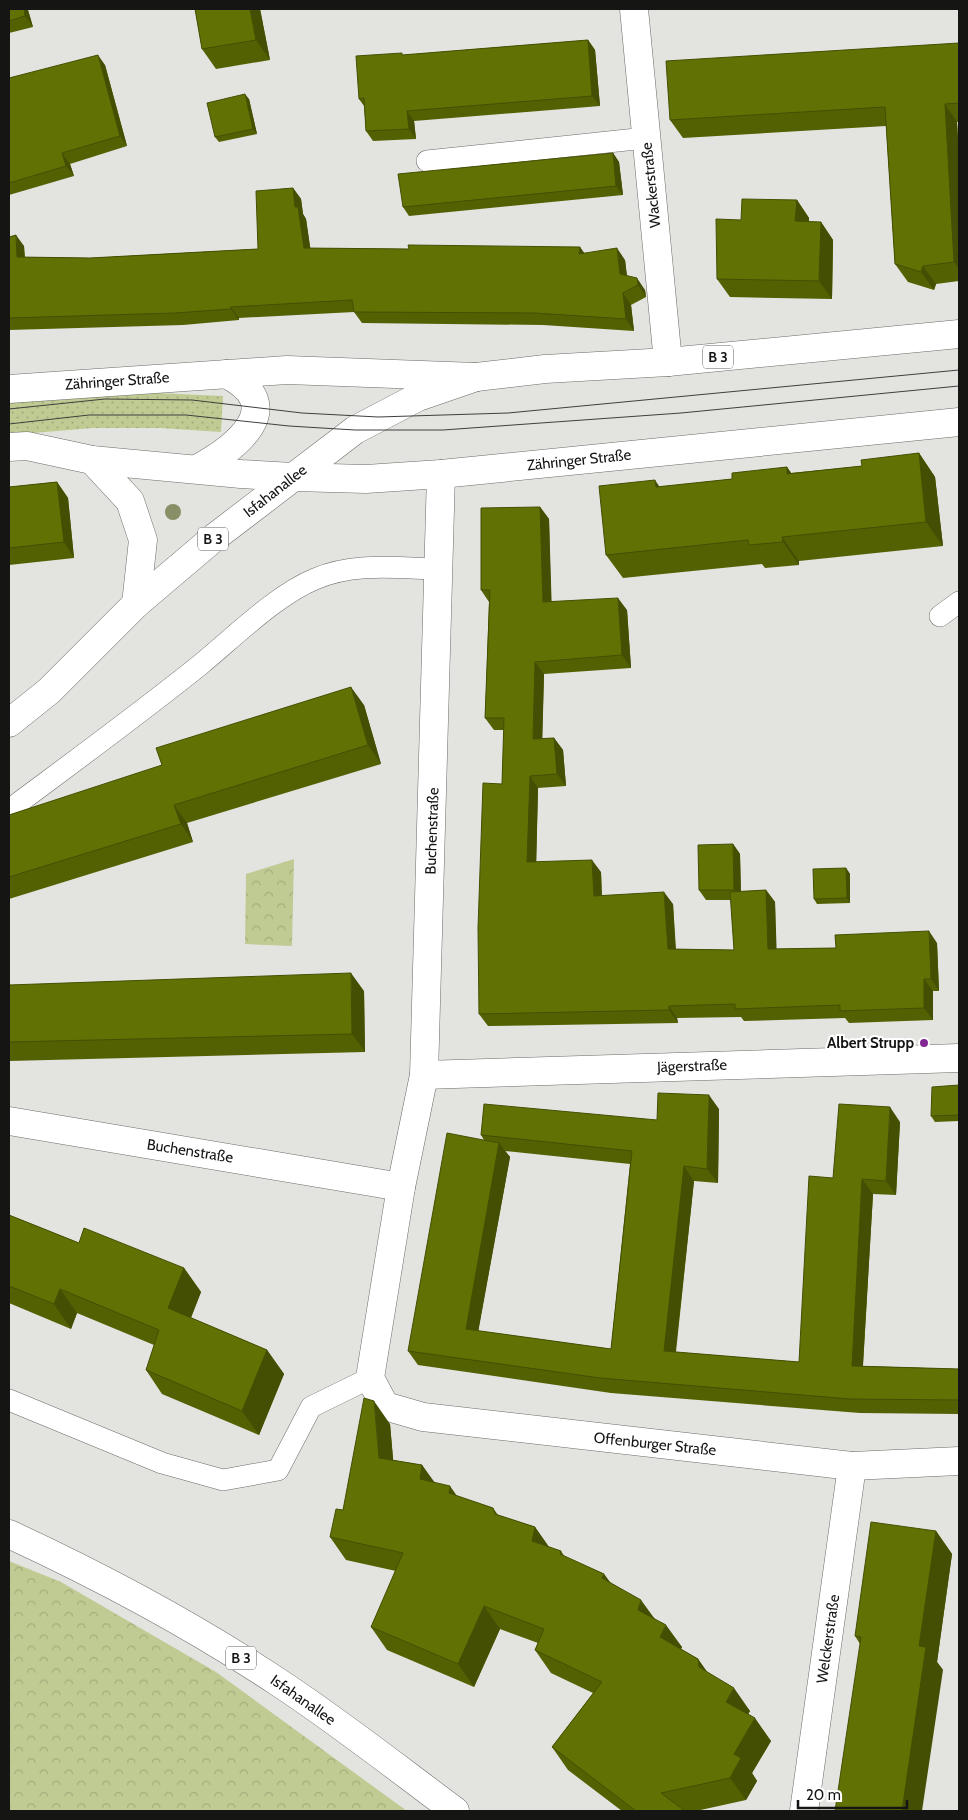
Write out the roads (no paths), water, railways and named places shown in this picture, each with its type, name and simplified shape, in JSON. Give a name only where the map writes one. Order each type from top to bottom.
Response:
[{"type":"main road","name":"Wackerstraße","points":[[634,9],[668,362]]},
{"type":"main road","name":"Zähringer Straße","points":[[9,389],[287,370],[476,377],[545,369],[668,362],[959,334]]},
{"type":"main road","points":[[197,470],[216,459],[243,438],[253,421],[255,407],[249,391],[241,382],[226,374]]},
{"type":"main road","name":"Isfahanallee","points":[[9,723],[49,691],[136,604],[215,537],[355,430],[418,398],[476,377]]},
{"type":"main road","name":"Zähringer Straße","points":[[9,448],[27,446],[92,460],[197,470],[293,477],[366,479],[441,474],[959,422]]},
{"type":"main road","points":[[92,460],[130,501],[143,540],[136,604]]},
{"type":"main road","name":"Buchenstraße","points":[[370,1378],[401,1186],[424,1075],[441,474]]},
{"type":"main road","name":"Jägerstraße","points":[[424,1075],[959,1058]]},
{"type":"main road","name":"Buchenstraße","points":[[9,1121],[401,1186]]},
{"type":"main road","name":"Offenburger Straße","points":[[370,1378],[385,1406],[422,1417],[852,1466],[959,1461]]},
{"type":"main road","name":"Welckerstraße","points":[[804,1811],[852,1466]]},
{"type":"main road","name":"Isfahanallee","points":[[9,1534],[73,1564],[212,1640],[279,1682],[455,1811]]},
{"type":"lane","points":[[427,161],[646,138]]},
{"type":"lane","points":[[13,807],[129,722],[267,609],[314,579],[341,570],[364,567],[438,569]]},
{"type":"lane","points":[[940,616],[959,602]]},
{"type":"lane","points":[[9,1400],[162,1463],[223,1480],[278,1470],[311,1407],[370,1378]]},
{"type":"tram line","points":[[9,409],[105,399],[192,400],[302,413],[378,417],[508,413],[959,370]]},
{"type":"tram line","points":[[9,424],[89,415],[186,415],[289,426],[355,430],[443,430],[681,413],[959,386]]},
{"type":"place","name":"Albert Strupp","points":[[924,1043]]}]
